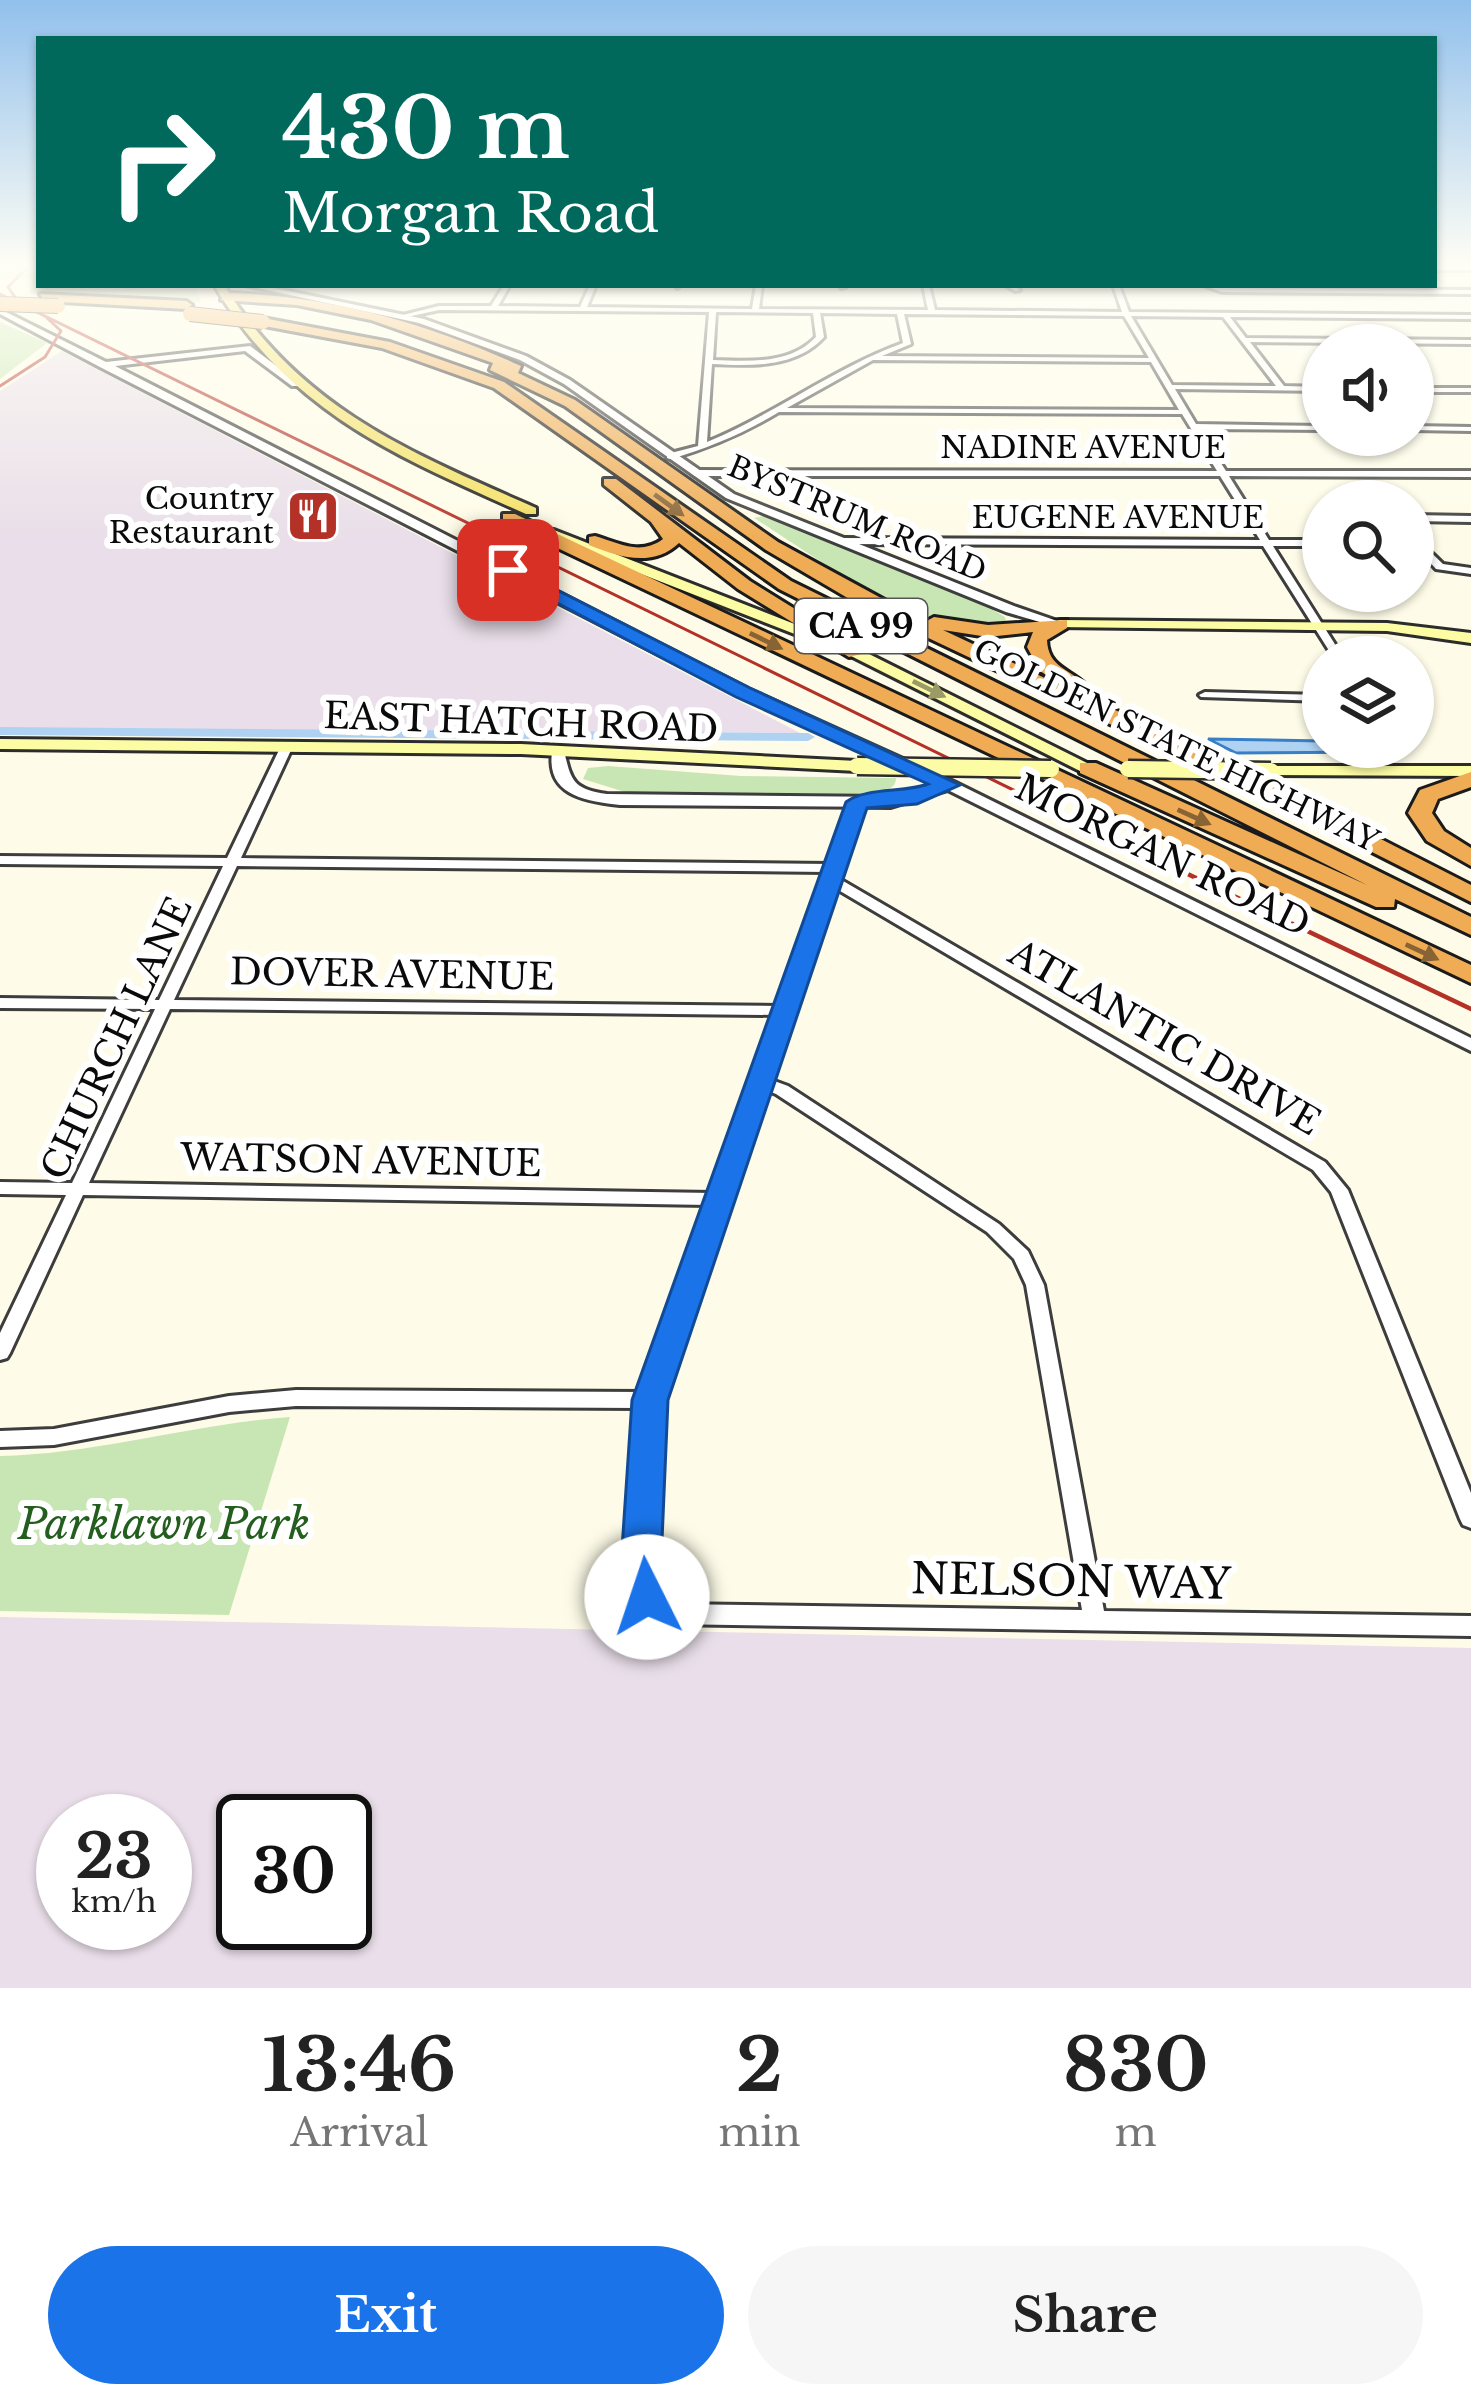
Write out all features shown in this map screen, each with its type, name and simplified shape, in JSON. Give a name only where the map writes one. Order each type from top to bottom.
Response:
[{"type":"highway","name":"GOLDEN STATE HIGHWAY","points":[[424,357],[486,379],[524,401],[785,586],[1471,927]]},
{"type":"highway","name":"GOLDEN STATE HIGHWAY","points":[[467,357],[570,403],[807,568],[918,627],[1264,778],[1471,895]]},
{"type":"highway","points":[[524,401],[585,462],[656,520],[774,605],[856,653]]},
{"type":"highway","points":[[520,514],[627,553],[644,554],[670,545],[669,535],[656,520]]},
{"type":"highway","points":[[520,514],[1471,975]]},
{"type":"highway","points":[[807,568],[938,624],[976,631],[1012,619],[1060,624]]},
{"type":"highway","points":[[1060,624],[1036,638],[1036,652],[1044,664],[1264,778]]},
{"type":"highway","points":[[1088,769],[1471,941]]},
{"type":"highway","points":[[1471,775],[1428,795],[1420,813],[1435,836],[1471,859]]},
{"type":"main road","points":[[269,357],[282,388],[520,514],[856,653],[1088,769]]},
{"type":"main road","points":[[278,357],[296,384],[335,419]]},
{"type":"main road","points":[[1060,624],[1403,627],[1471,638]]},
{"type":"main road","points":[[988,768],[1010,760],[1022,749],[1007,728]]},
{"type":"main road","name":"EAST HATCH ROAD","points":[[0,744],[558,751],[857,766],[1128,769],[1264,778],[1471,775]]},
{"type":"street","name":"MORGAN ROAD","points":[[90,357],[743,692],[949,785],[1471,1045]]},
{"type":"street","points":[[103,364],[130,357]]},
{"type":"street","name":"BYSTRUM ROAD","points":[[519,357],[540,366],[742,502],[1012,619]]},
{"type":"street","points":[[702,446],[710,357]]},
{"type":"street","points":[[710,362],[778,357]]},
{"type":"street","points":[[670,456],[780,410],[871,357]]},
{"type":"street","points":[[1153,357],[1326,636]]},
{"type":"street","points":[[1257,357],[1281,388]]},
{"type":"street","points":[[867,358],[1155,360]]},
{"type":"street","points":[[1170,387],[1302,388]]},
{"type":"street","points":[[1434,390],[1471,390]]},
{"type":"street","points":[[780,410],[1186,412]]},
{"type":"street","points":[[1193,426],[1302,428]]},
{"type":"street","points":[[1434,428],[1471,429]]},
{"type":"street","name":"NADINE AVENUE","points":[[695,473],[1471,474]]},
{"type":"street","points":[[1434,518],[1471,519]]},
{"type":"street","name":"EUGENE AVENUE","points":[[840,541],[1302,543]]},
{"type":"street","points":[[1434,560],[1443,568],[1471,571]]},
{"type":"street","points":[[1205,695],[1302,697]]},
{"type":"street","name":"CHURCH LANE","points":[[0,1354],[286,748]]},
{"type":"street","points":[[558,751],[557,771],[566,784],[602,798],[858,802],[909,799],[949,785]]},
{"type":"street","points":[[0,1439],[73,1434],[229,1404],[296,1398],[650,1400],[858,802]]},
{"type":"street","name":"ATLANTIC DRIVE","points":[[0,860],[833,874],[1306,1156],[1330,1177],[1471,1520]]},
{"type":"street","name":"DOVER AVENUE","points":[[0,1003],[784,1011]]},
{"type":"street","points":[[761,1082],[782,1090],[994,1228],[1022,1256],[1035,1285],[1095,1621]]},
{"type":"street","name":"WATSON AVENUE","points":[[0,1188],[720,1198]]},
{"type":"street","name":"NELSON WAY","points":[[650,1400],[641,1564],[647,1597],[669,1614],[1471,1626]]},
{"type":"shaded area","points":[[53,357],[73,357],[800,733],[0,728],[0,391]]},
{"type":"shaded area","points":[[0,1617],[1471,1648],[1471,1988],[0,1988]]},
{"type":"green space","points":[[0,357],[29,357],[0,379]]},
{"type":"green space","points":[[763,516],[990,608],[1005,617],[1006,623],[976,626],[910,610],[841,574],[754,518]]},
{"type":"green space","points":[[588,768],[741,776],[896,778],[890,788],[869,794],[625,792],[583,779]]},
{"type":"green space","name":"Parklawn Park","points":[[290,1417],[229,1615],[0,1611],[0,1456],[73,1450]]},
{"type":"water","points":[[1208,739],[1302,741],[1302,753],[1236,753]]},
{"type":"waterway","points":[[0,731],[808,737]]},
{"type":"railway","points":[[0,386],[45,357]]},
{"type":"railway","points":[[128,357],[1091,828]]},
{"type":"railway","points":[[1085,825],[1471,1009]]},
{"type":"place","name":"Country Restaurant","points":[[313,516]]},
{"type":"route","points":[[508,570],[743,692],[949,785],[909,799],[858,802],[650,1400],[641,1564],[647,1597]]}]
